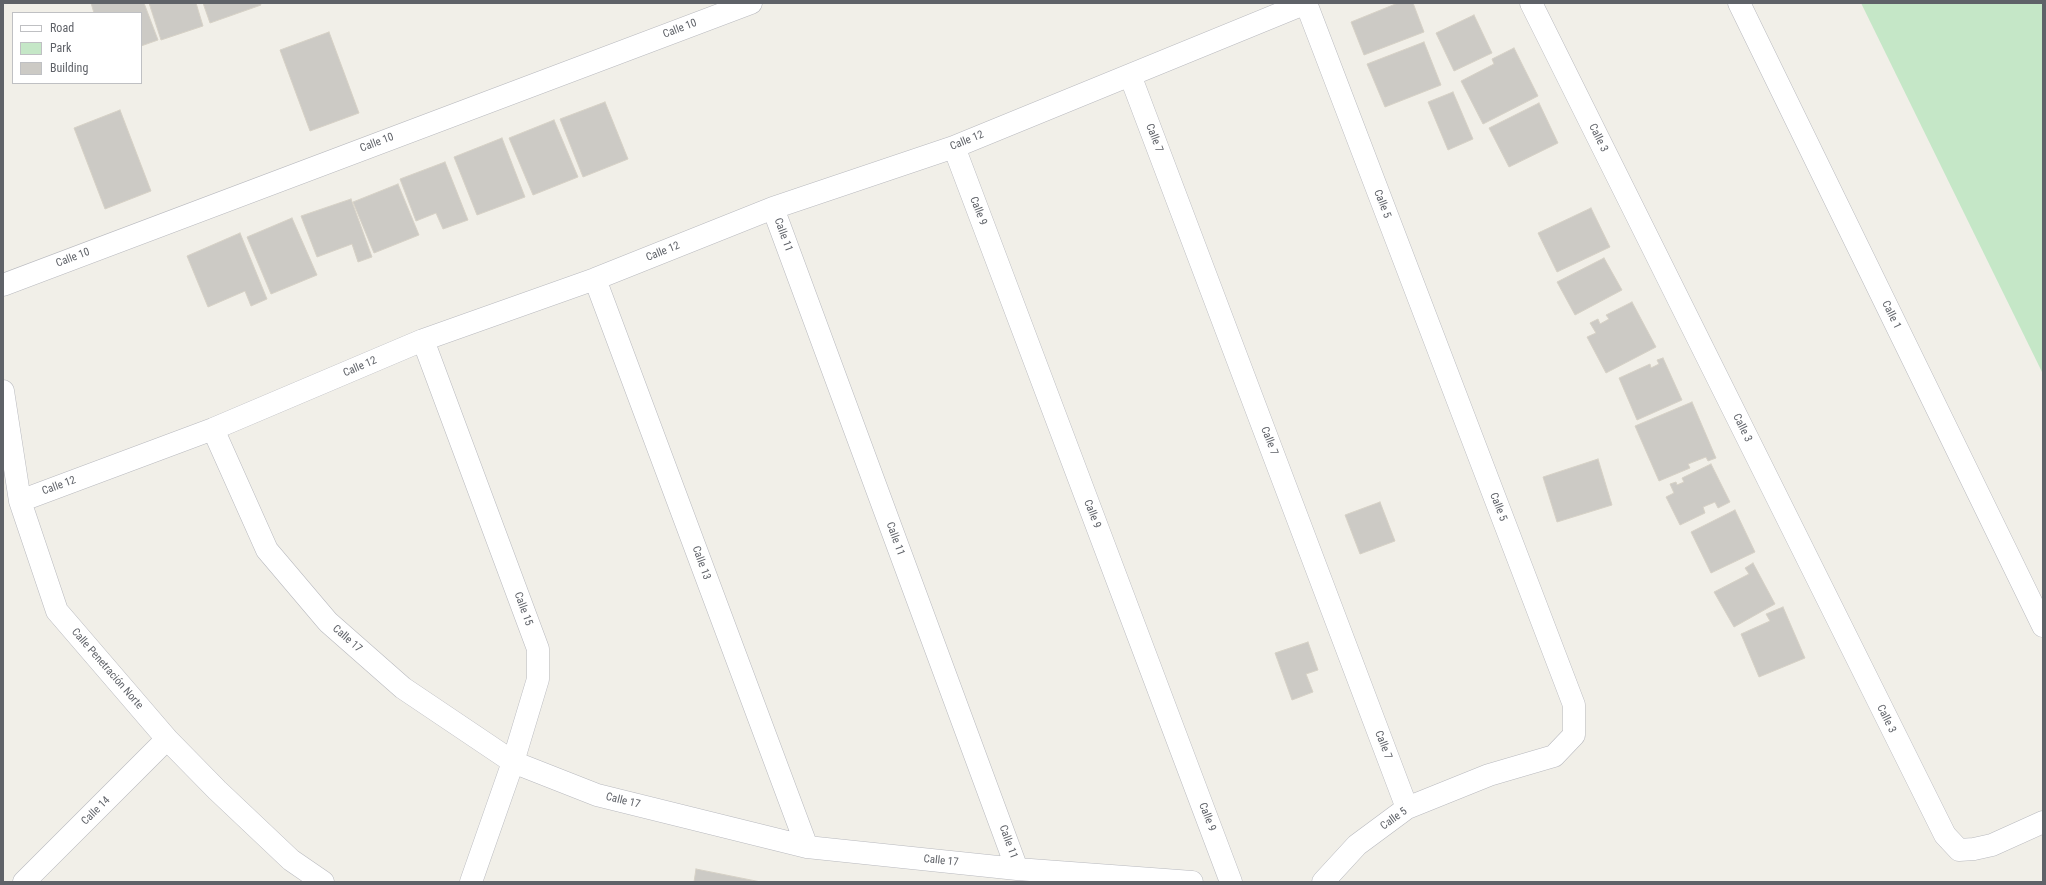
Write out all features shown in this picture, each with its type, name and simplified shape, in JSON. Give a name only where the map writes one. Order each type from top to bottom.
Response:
[{"type":"street","name":"Calle 10","points":[[3,285],[751,3]]},
{"type":"street","name":"Calle 12","points":[[20,501],[213,429],[423,340],[595,279],[773,208],[954,147],[1306,3]]},
{"type":"street","name":"Calle 5","points":[[1306,3],[1574,705],[1574,734],[1554,756],[1489,775],[1407,808],[1358,845],[1323,882]]},
{"type":"street","name":"Calle 3","points":[[1531,3],[1945,835],[1959,850],[1974,849],[1992,845],[2043,822]]},
{"type":"street","name":"Calle 1","points":[[1739,3],[2043,626]]},
{"type":"street","name":"Calle 7","points":[[1130,75],[1407,808]]},
{"type":"street","name":"Calle 9","points":[[954,147],[1231,882]]},
{"type":"street","name":"Calle 11","points":[[773,208],[1017,869]]},
{"type":"street","name":"Calle 13","points":[[595,279],[807,847]]},
{"type":"street","name":"Calle 15","points":[[423,340],[538,649],[538,679],[513,762],[470,882]]},
{"type":"street","name":"Calle Penetración Norte","points":[[3,391],[20,501],[57,611],[167,740],[217,790],[292,860],[323,882]]},
{"type":"street","name":"Calle 17","points":[[213,429],[267,550],[328,622],[404,688],[513,762],[597,795],[807,847],[1017,869],[1192,882]]},
{"type":"street","name":"Calle 14","points":[[24,882],[167,740]]},
{"type":"green space","points":[[1861,3],[2043,3],[2043,374]]},
{"type":"building","points":[[91,3],[144,3],[158,40],[142,46],[142,12],[94,12]]},
{"type":"building","points":[[149,3],[196,3],[203,26],[161,40]]},
{"type":"building","points":[[203,3],[260,3],[261,5],[210,23]]},
{"type":"building","points":[[1398,3],[1413,3],[1424,32],[1364,55],[1351,22]]},
{"type":"building","points":[[1474,15],[1492,53],[1454,71],[1436,33]]},
{"type":"building","points":[[329,32],[359,113],[310,131],[280,50]]},
{"type":"building","points":[[1424,42],[1441,85],[1385,107],[1367,64]]},
{"type":"building","points":[[1514,48],[1538,96],[1483,124],[1461,81],[1494,64],[1492,59]]},
{"type":"building","points":[[1453,92],[1473,139],[1448,150],[1428,102]]},
{"type":"building","points":[[605,102],[628,159],[583,177],[560,119]]},
{"type":"building","points":[[1539,103],[1558,143],[1509,167],[1489,128]]},
{"type":"building","points":[[120,110],[151,191],[105,209],[74,128]]},
{"type":"building","points":[[554,120],[578,177],[533,195],[509,138]]},
{"type":"building","points":[[502,138],[525,197],[477,215],[454,157]]},
{"type":"building","points":[[445,162],[468,220],[443,229],[436,213],[416,221],[400,179]]},
{"type":"building","points":[[398,184],[419,235],[374,253],[353,202]]},
{"type":"building","points":[[351,199],[372,257],[358,262],[352,244],[317,257],[301,216]]},
{"type":"building","points":[[1591,208],[1610,247],[1557,272],[1538,233]]},
{"type":"building","points":[[292,218],[317,275],[271,294],[247,237]]},
{"type":"building","points":[[240,233],[267,299],[251,306],[245,291],[208,307],[187,256]]},
{"type":"building","points":[[1604,258],[1622,290],[1575,315],[1557,282]]},
{"type":"building","points":[[1632,302],[1656,347],[1606,373],[1587,337],[1596,333],[1590,323],[1598,319],[1600,324],[1609,319],[1606,315]]},
{"type":"building","points":[[1663,358],[1682,400],[1637,420],[1619,378],[1650,364],[1651,368],[1659,364],[1657,360]]},
{"type":"building","points":[[1692,402],[1716,458],[1708,461],[1706,457],[1688,464],[1690,468],[1659,481],[1635,426]]},
{"type":"building","points":[[1598,459],[1612,505],[1557,522],[1543,477]]},
{"type":"building","points":[[1711,464],[1730,502],[1718,508],[1715,502],[1703,507],[1705,513],[1680,525],[1666,497],[1674,493],[1670,484],[1676,482],[1677,485],[1684,482],[1682,478]]},
{"type":"building","points":[[1380,502],[1395,541],[1360,554],[1345,515]]},
{"type":"building","points":[[1735,510],[1755,552],[1711,573],[1691,532]]},
{"type":"building","points":[[1753,563],[1775,604],[1734,627],[1714,592],[1749,574],[1745,568]]},
{"type":"building","points":[[1783,607],[1805,658],[1759,677],[1741,634],[1770,621],[1766,614]]},
{"type":"building","points":[[1308,642],[1318,670],[1306,674],[1313,692],[1292,700],[1275,653]]},
{"type":"building","points":[[696,869],[761,882],[694,882]]}]
